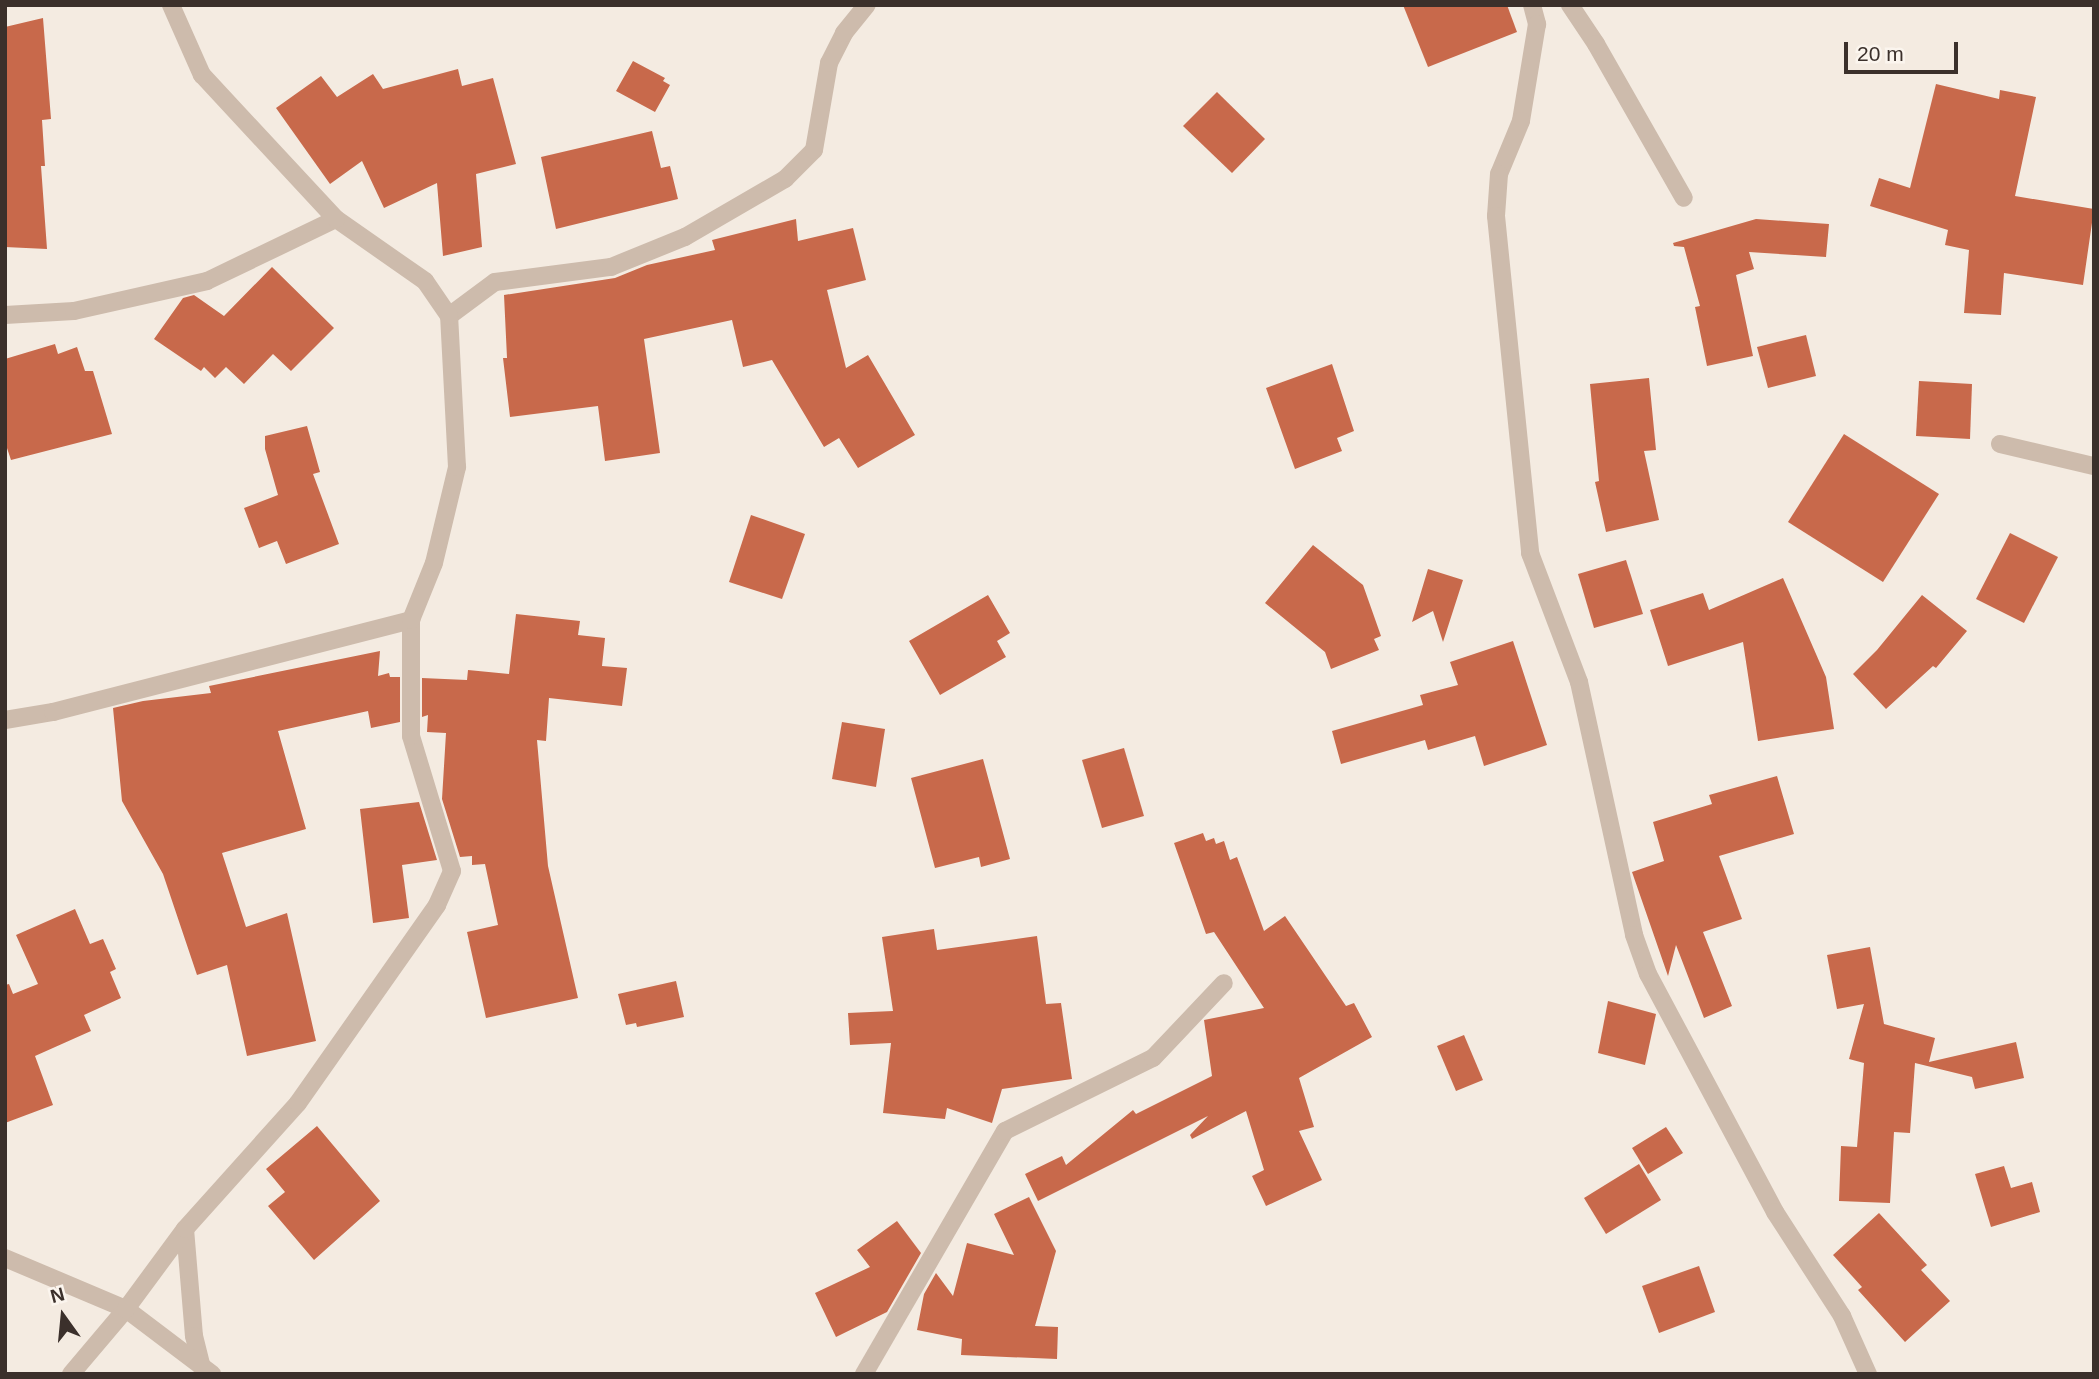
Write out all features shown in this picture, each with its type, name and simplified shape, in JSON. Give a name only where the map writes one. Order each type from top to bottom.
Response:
[{"type":"street","points":[[71,1374],[126,1309],[185,1229],[298,1103],[437,905],[452,871],[411,736],[411,620],[434,564],[457,467],[449,316],[425,281],[336,219],[202,75],[171,5]]},
{"type":"street","points":[[449,316],[495,282],[611,267],[673,242],[785,179],[814,150],[829,63],[844,33],[867,5]]},
{"type":"street","points":[[1532,5],[1537,24],[1523,109],[1499,174],[1496,216],[1530,553],[1579,682],[1607,799],[1634,935],[1648,974],[1776,1212],[1842,1316],[1868,1374]]},
{"type":"street","points":[[1570,5],[1596,44],[1684,198]]},
{"type":"street","points":[[5,314],[74,311],[207,281],[336,219]]},
{"type":"street","points":[[2000,444],[2094,466]]},
{"type":"street","points":[[5,720],[52,712],[411,620]]},
{"type":"street","points":[[864,1374],[1005,1131],[1153,1058],[1223,983]]},
{"type":"street","points":[[185,1229],[194,1336],[207,1371]]},
{"type":"street","points":[[5,1258],[126,1309],[207,1371]]},
{"type":"building","points":[[1403,5],[1507,5],[1517,32],[1428,67]]},
{"type":"building","points":[[43,18],[51,119],[42,120],[45,166],[41,166],[47,249],[5,247],[5,27]]},
{"type":"building","points":[[633,61],[665,78],[663,81],[670,85],[655,112],[616,91]]},
{"type":"building","points":[[458,69],[462,86],[493,78],[516,164],[476,174],[482,247],[443,256],[437,183],[384,208],[362,161],[330,184],[276,108],[321,76],[337,97],[373,74],[383,89]]},
{"type":"building","points":[[1936,84],[1999,99],[2000,90],[2036,97],[2015,196],[2094,209],[2083,285],[2004,273],[2001,315],[1964,313],[1969,250],[1945,245],[1948,230],[1870,206],[1879,178],[1910,188]]},
{"type":"building","points":[[1217,92],[1265,139],[1232,173],[1183,126]]},
{"type":"building","points":[[652,131],[661,168],[670,166],[678,199],[556,229],[541,157]]},
{"type":"building","points":[[796,219],[798,241],[853,228],[866,280],[827,290],[846,368],[868,355],[915,435],[858,468],[839,438],[824,447],[772,360],[743,367],[732,320],[644,339],[660,453],[605,461],[598,406],[510,417],[503,358],[507,358],[504,295],[615,278],[647,265],[715,250],[712,240]]},
{"type":"building","points":[[1756,219],[1829,224],[1826,257],[1749,252],[1754,269],[1736,275],[1753,356],[1707,366],[1695,307],[1700,306],[1684,247],[1674,246],[1673,243]]},
{"type":"building","points":[[272,267],[334,328],[291,371],[273,354],[244,384],[226,367],[215,378],[204,367],[201,371],[154,339],[183,298],[194,295],[224,316]]},
{"type":"building","points":[[1806,335],[1816,376],[1768,388],[1757,347]]},
{"type":"building","points":[[55,344],[58,354],[77,347],[85,371],[93,371],[112,434],[11,460],[5,442],[5,359]]},
{"type":"building","points":[[1332,364],[1354,431],[1337,438],[1342,451],[1295,469],[1266,388]]},
{"type":"building","points":[[1649,378],[1656,450],[1644,451],[1659,520],[1606,532],[1595,482],[1599,481],[1590,384]]},
{"type":"building","points":[[1919,381],[1972,384],[1970,439],[1916,436]]},
{"type":"building","points":[[307,426],[320,472],[313,474],[339,544],[286,564],[277,541],[259,548],[244,508],[278,495],[265,449],[265,436]]},
{"type":"building","points":[[1844,434],[1939,494],[1883,582],[1788,522]]},
{"type":"building","points":[[751,515],[805,534],[782,599],[729,582]]},
{"type":"building","points":[[2010,533],[2058,557],[2024,623],[1976,599]]},
{"type":"building","points":[[1313,545],[1363,585],[1381,636],[1374,639],[1379,650],[1331,669],[1325,652],[1265,603]]},
{"type":"building","points":[[1626,560],[1643,614],[1594,628],[1578,574]]},
{"type":"building","points":[[1428,569],[1463,580],[1443,642],[1433,611],[1412,622]]},
{"type":"building","points":[[1783,578],[1826,677],[1834,729],[1758,741],[1743,642],[1668,666],[1650,610],[1703,593],[1709,610]]},
{"type":"building","points":[[988,595],[1010,633],[997,641],[1006,657],[940,695],[909,641]]},
{"type":"building","points":[[1922,595],[1967,631],[1936,668],[1933,666],[1886,709],[1853,674],[1877,650]]},
{"type":"building","points":[[516,614],[580,621],[578,635],[605,638],[602,666],[627,668],[622,706],[549,698],[546,741],[537,740],[548,866],[578,998],[486,1018],[467,932],[498,925],[485,864],[472,865],[472,856],[460,857],[442,799],[446,733],[427,732],[428,715],[422,717],[422,678],[467,680],[468,670],[509,674]]},
{"type":"building","points":[[1513,641],[1547,745],[1484,766],[1475,736],[1428,750],[1425,740],[1341,764],[1332,731],[1423,705],[1420,695],[1458,685],[1450,662]]},
{"type":"building","points":[[380,651],[378,676],[389,673],[390,677],[400,677],[400,722],[371,728],[368,711],[278,731],[306,829],[222,853],[246,927],[287,913],[316,1041],[247,1056],[227,965],[197,975],[163,874],[122,801],[113,708],[143,701],[211,693],[209,686]]},
{"type":"building","points":[[842,722],[885,729],[876,787],[832,779]]},
{"type":"building","points":[[1124,748],[1144,816],[1102,828],[1082,760]]},
{"type":"building","points":[[983,759],[1010,859],[981,867],[979,857],[935,868],[911,778]]},
{"type":"building","points":[[1777,776],[1794,834],[1719,856],[1742,919],[1703,932],[1732,1006],[1704,1018],[1676,945],[1668,976],[1632,872],[1664,861],[1653,822],[1712,804],[1709,795]]},
{"type":"building","points":[[419,802],[437,860],[402,865],[409,918],[373,923],[360,809]]},
{"type":"building","points":[[1203,833],[1206,841],[1214,838],[1216,844],[1224,841],[1230,860],[1237,857],[1264,931],[1285,916],[1346,1006],[1354,1003],[1372,1037],[1299,1078],[1314,1127],[1299,1131],[1322,1180],[1266,1206],[1252,1176],[1264,1170],[1246,1111],[1192,1139],[1190,1135],[1208,1116],[1038,1201],[1025,1174],[1062,1156],[1066,1165],[1133,1110],[1136,1114],[1212,1076],[1204,1020],[1264,1008],[1214,932],[1206,934],[1174,843]]},
{"type":"building","points":[[75,909],[90,944],[103,939],[116,969],[110,972],[121,998],[84,1015],[91,1031],[35,1056],[53,1105],[5,1123],[5,985],[9,984],[13,994],[38,984],[16,935]]},
{"type":"building","points":[[934,929],[937,950],[1037,936],[1046,1004],[1061,1003],[1072,1079],[1002,1089],[992,1123],[947,1108],[945,1119],[883,1113],[891,1043],[850,1045],[848,1013],[893,1011],[882,937]]},
{"type":"building","points":[[1870,947],[1884,1024],[1935,1038],[1929,1062],[2016,1042],[2024,1078],[1975,1089],[1972,1077],[1915,1063],[1910,1133],[1894,1132],[1890,1203],[1839,1201],[1841,1146],[1857,1147],[1864,1063],[1849,1059],[1864,1004],[1837,1009],[1827,955]]},
{"type":"building","points":[[676,981],[684,1017],[637,1027],[636,1023],[626,1025],[618,994]]},
{"type":"building","points":[[1608,1001],[1656,1014],[1645,1065],[1598,1053]]},
{"type":"building","points":[[1464,1035],[1483,1080],[1456,1091],[1437,1046]]},
{"type":"building","points":[[317,1126],[380,1201],[314,1260],[268,1206],[285,1192],[266,1169]]},
{"type":"building","points":[[1666,1127],[1683,1153],[1648,1174],[1632,1148]]},
{"type":"building","points":[[1639,1164],[1661,1200],[1606,1234],[1584,1198]]},
{"type":"building","points":[[2004,1166],[2011,1188],[2032,1182],[2040,1212],[1991,1227],[1975,1174]]},
{"type":"building","points":[[1029,1197],[1056,1251],[1035,1326],[1058,1327],[1057,1359],[961,1355],[962,1339],[917,1330],[924,1294],[936,1273],[953,1296],[967,1243],[1014,1255],[994,1214]]},
{"type":"building","points":[[1879,1213],[1927,1265],[1921,1270],[1950,1301],[1905,1342],[1858,1290],[1862,1287],[1833,1255]]},
{"type":"building","points":[[897,1221],[921,1253],[887,1312],[836,1337],[815,1293],[870,1267],[857,1250]]},
{"type":"building","points":[[1699,1266],[1715,1312],[1659,1333],[1642,1286]]}]
